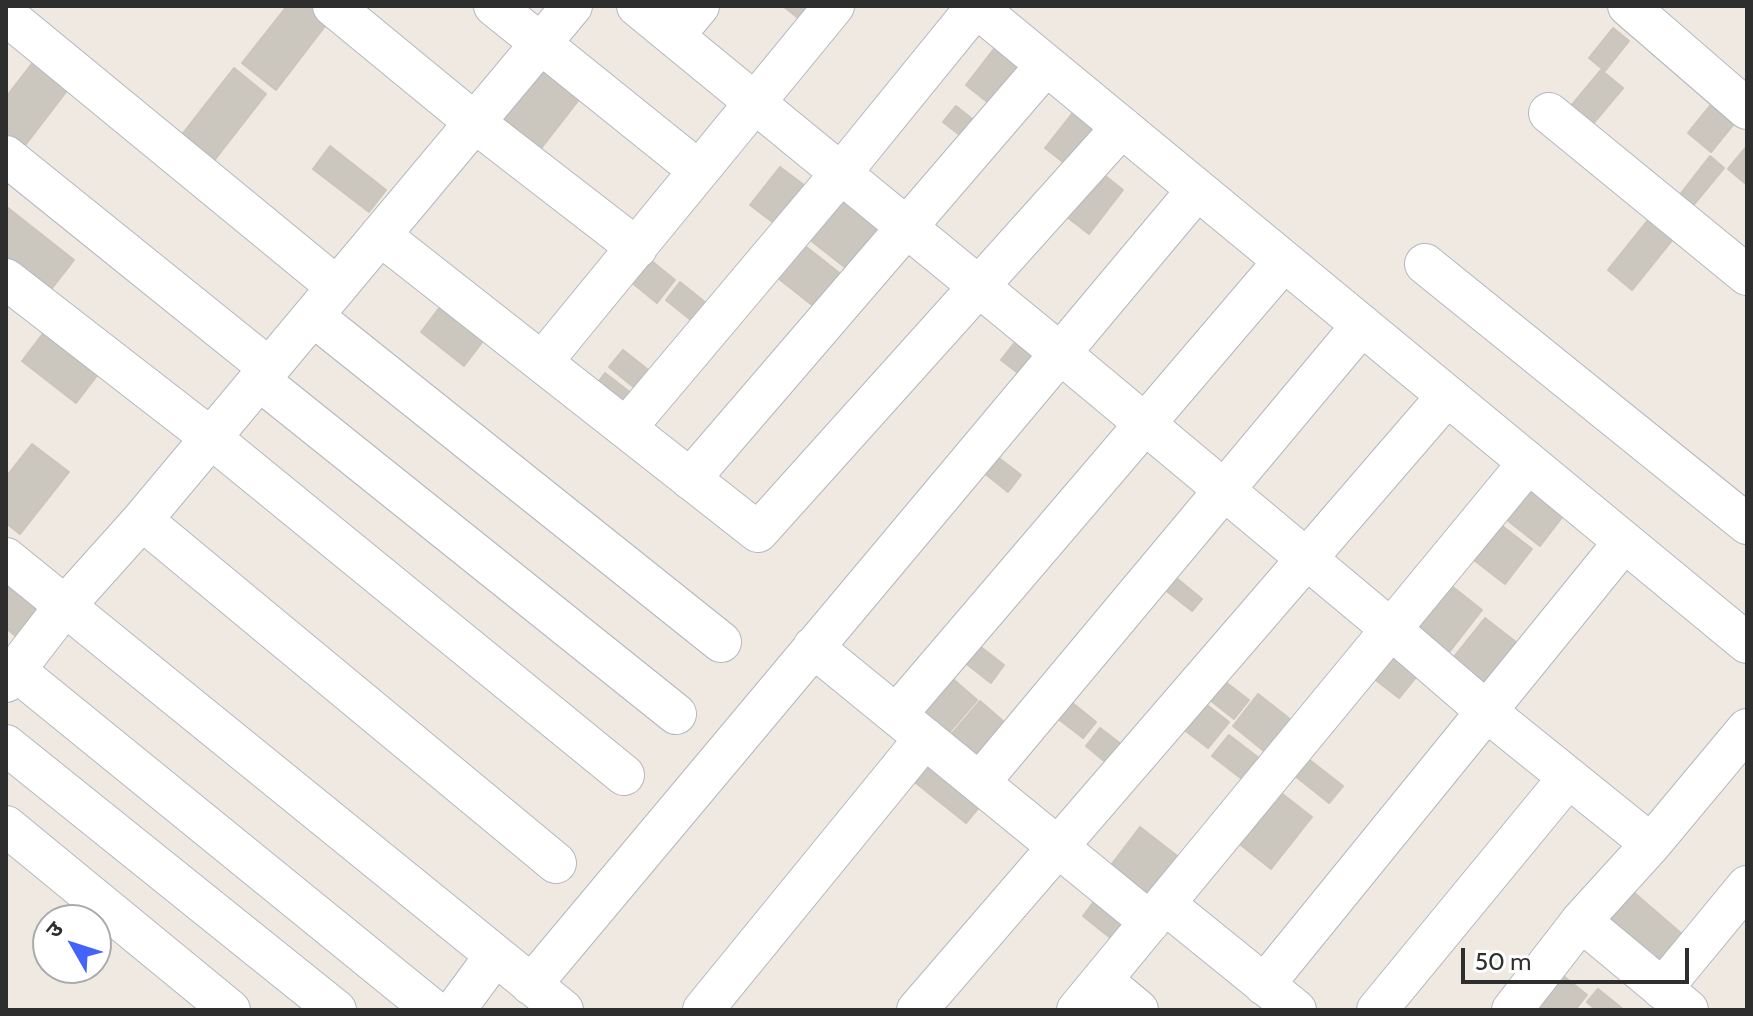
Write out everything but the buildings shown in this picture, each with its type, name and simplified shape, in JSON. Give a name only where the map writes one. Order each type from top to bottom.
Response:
[{"type":"street","points":[[333,6],[474,122],[637,248]]},
{"type":"street","points":[[494,6],[698,170]]},
{"type":"street","points":[[433,1010],[11,676],[64,607],[142,520],[572,6]]},
{"type":"street","points":[[637,6],[1060,353],[1486,711],[1651,844]]},
{"type":"street","points":[[674,36],[699,6]]},
{"type":"street","points":[[542,362],[834,6]]},
{"type":"street","points":[[626,428],[841,173],[976,6],[1747,643]]},
{"type":"street","points":[[1628,6],[1742,93]]},
{"type":"street","points":[[6,15],[325,301],[721,642]]},
{"type":"street","points":[[690,479],[1046,65]]},
{"type":"street","points":[[1549,113],[1747,275]]},
{"type":"street","points":[[380,235],[758,532],[1122,127]]},
{"type":"street","points":[[6,156],[264,374],[676,714]]},
{"type":"street","points":[[531,985],[1197,190]]},
{"type":"street","points":[[703,1010],[911,726],[1143,423],[1284,261]]},
{"type":"street","points":[[1425,264],[1747,524]]},
{"type":"street","points":[[6,279],[211,438],[624,775]]},
{"type":"street","points":[[980,782],[1362,325]]},
{"type":"street","points":[[917,1010],[1447,396]]},
{"type":"street","points":[[1138,1010],[1090,995],[1528,463]]},
{"type":"street","points":[[142,520],[556,863]]},
{"type":"street","points":[[1264,985],[1624,542]]},
{"type":"street","points":[[6,558],[563,1010]]},
{"type":"street","points":[[813,647],[1058,846],[1264,985],[1296,1010]]},
{"type":"street","points":[[1512,1010],[1581,921],[1651,844],[1747,729]]},
{"type":"street","points":[[6,745],[336,1010]]},
{"type":"street","points":[[1377,1010],[1568,778]]},
{"type":"street","points":[[6,826],[230,1010]]},
{"type":"street","points":[[1581,921],[1675,999],[1747,886]]},
{"type":"street","points":[[455,1010],[494,957]]}]
